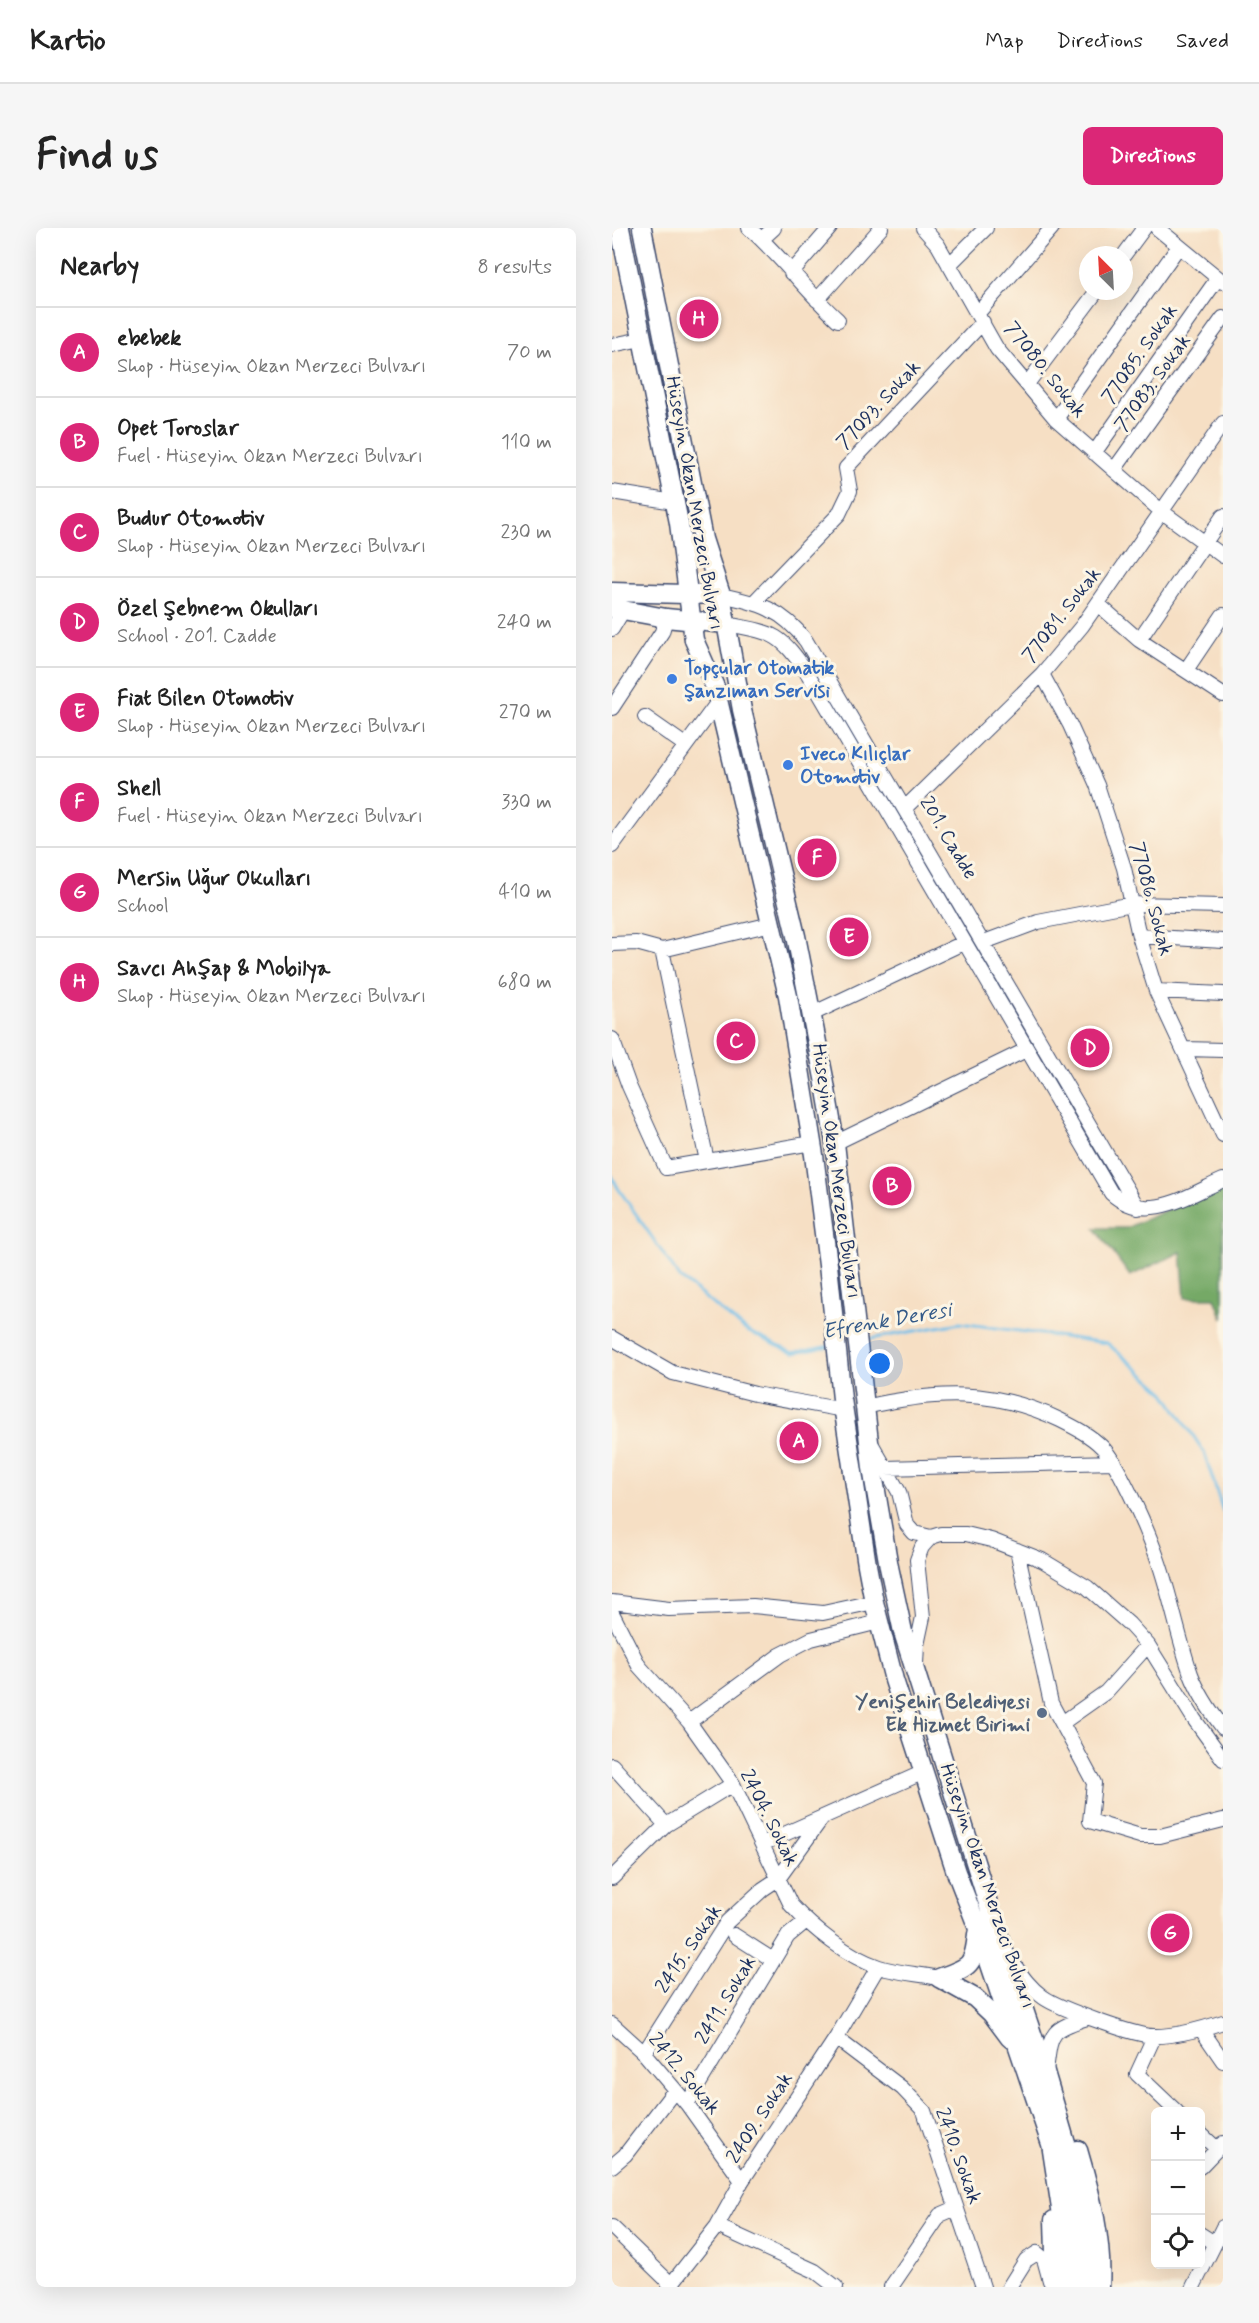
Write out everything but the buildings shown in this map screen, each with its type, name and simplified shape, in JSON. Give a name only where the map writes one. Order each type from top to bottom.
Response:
[{"type":"main road","name":"Hüseyin Okan Merzeci Bulvarı","points":[[620,228],[674,502],[694,640],[715,687],[788,996],[812,1143],[843,1404],[874,1602],[894,1680],[956,1872],[977,1926],[1051,2144],[1073,2287]]},
{"type":"main road","name":"Hüseyin Okan Merzeci Bulvarı","points":[[642,228],[703,539],[722,595],[742,710],[796,936],[812,1014],[835,1143],[869,1438],[889,1567],[903,1632],[1070,2154],[1088,2287]]},
{"type":"main road","name":"201. Cadde","points":[[612,592],[722,595]]},
{"type":"main road","name":"201. Cadde","points":[[618,608],[666,618],[726,624]]},
{"type":"main road","points":[[939,1978],[968,1966],[975,1955],[977,1926]]},
{"type":"main road","points":[[939,1978],[975,1998],[992,2014],[1021,2052]]},
{"type":"main road","points":[[1045,2072],[1059,2084],[1090,2190],[1101,2271],[1100,2287]]},
{"type":"main road","points":[[1040,2115],[1053,2205],[1056,2287]]},
{"type":"street","points":[[749,228],[838,320]]},
{"type":"street","points":[[762,239],[774,228]]},
{"type":"street","points":[[791,273],[830,228]]},
{"type":"street","points":[[817,300],[881,228]]},
{"type":"street","name":"77080. Sokak","points":[[923,228],[934,240],[949,264],[997,349],[1056,419],[1161,511],[1223,556]]},
{"type":"street","points":[[934,240],[943,228]]},
{"type":"street","points":[[949,264],[986,228]]},
{"type":"street","points":[[981,318],[1052,228]]},
{"type":"street","points":[[1131,246],[1144,228]]},
{"type":"street","points":[[1157,228],[1220,280]]},
{"type":"street","points":[[1056,419],[1179,246]]},
{"type":"street","name":"77085. Sokak","points":[[1094,453],[1220,280]]},
{"type":"street","points":[[1027,384],[1089,300]]},
{"type":"street","name":"77093. Sokak","points":[[754,602],[838,514],[850,490],[846,468],[981,318]]},
{"type":"street","name":"77083. Sokak","points":[[1114,470],[1223,318]]},
{"type":"street","points":[[612,345],[642,339]]},
{"type":"street","name":"77081. Sokak","points":[[905,808],[1042,674],[1098,604],[1223,423]]},
{"type":"street","points":[[612,492],[674,502]]},
{"type":"street","points":[[1139,640],[1223,516]]},
{"type":"street","name":"201. Cadde","points":[[722,595],[767,606],[794,625],[806,641],[1138,1208]]},
{"type":"street","points":[[1098,604],[1139,640],[1223,695]]},
{"type":"street","points":[[612,629],[618,608]]},
{"type":"street","points":[[1186,670],[1223,615]]},
{"type":"street","points":[[612,708],[662,632],[666,618]]},
{"type":"street","name":"201. Cadde","points":[[726,624],[775,635],[790,648],[808,674],[1103,1183],[1121,1203],[1138,1208]]},
{"type":"street","name":"77086. Sokak","points":[[1042,674],[1070,725],[1097,785],[1124,868],[1139,936],[1156,991],[1218,1111],[1223,1135]]},
{"type":"street","points":[[612,846],[718,702]]},
{"type":"street","points":[[645,717],[685,745]]},
{"type":"street","points":[[984,942],[1038,922],[1132,904],[1223,906]]},
{"type":"street","points":[[612,944],[636,943],[662,950],[771,924]]},
{"type":"street","points":[[1139,936],[1223,941]]},
{"type":"street","points":[[812,1014],[963,944]]},
{"type":"street","points":[[662,950],[707,1161]]},
{"type":"street","points":[[1156,991],[1223,994]]},
{"type":"street","points":[[612,1039],[629,1086],[666,1168],[812,1143]]},
{"type":"street","points":[[835,1143],[1026,1050]]},
{"type":"street","points":[[1185,1050],[1223,1050]]},
{"type":"street","points":[[1138,1208],[1161,1207],[1223,1180]]},
{"type":"street","points":[[612,1338],[673,1373],[755,1394],[843,1404]]},
{"type":"street","points":[[864,1400],[956,1394],[1017,1404],[1049,1415],[1077,1429],[1102,1446],[1114,1462],[1158,1560],[1192,1675],[1203,1698],[1223,1728]]},
{"type":"street","points":[[869,1438],[899,1492],[907,1525],[914,1533],[931,1537],[942,1534],[966,1534],[1042,1560],[1087,1587],[1129,1624],[1148,1645],[1194,1719],[1223,1759]]},
{"type":"street","points":[[885,1468],[1114,1462]]},
{"type":"street","points":[[917,1675],[917,1645],[923,1617],[917,1560],[922,1547],[931,1537]]},
{"type":"street","points":[[1017,1550],[1051,1703],[1094,1783],[1090,1821],[1140,1836],[1160,1836],[1223,1820]]},
{"type":"street","points":[[612,1602],[669,1609],[753,1606],[823,1613],[874,1602]]},
{"type":"street","name":"2404. Sokak","points":[[612,1613],[639,1666],[689,1722],[733,1784],[791,1905],[806,1921],[845,1950],[878,1966],[939,1978]]},
{"type":"street","points":[[689,1722],[780,1655],[811,1639],[879,1622]]},
{"type":"street","points":[[1062,1723],[1106,1692],[1148,1645]]},
{"type":"street","points":[[612,1765],[666,1825]]},
{"type":"street","points":[[762,1844],[924,1772]]},
{"type":"street","points":[[612,1878],[666,1825],[733,1784]]},
{"type":"street","name":"2415. Sokak","points":[[644,2053],[727,1922],[763,1889],[778,1879],[822,1818]]},
{"type":"street","name":"2411. Sokak","points":[[687,2104],[788,1936],[806,1921]]},
{"type":"street","points":[[734,1935],[773,1960]]},
{"type":"street","points":[[1007,1956],[1027,1983],[1045,1999],[1087,2018],[1154,2037],[1201,2029],[1223,2022]]},
{"type":"street","name":"2409. Sokak","points":[[672,2286],[717,2226],[742,2181],[836,2038],[878,1966]]},
{"type":"street","points":[[1045,2072],[1050,2043],[1055,2031],[1067,2024],[1087,2018]]},
{"type":"street","points":[[1201,2029],[1223,2061]]},
{"type":"street","name":"2412. Sokak","points":[[614,2030],[644,2053],[687,2104],[742,2181]]},
{"type":"street","points":[[1154,2037],[1137,2074],[1172,2107]]},
{"type":"street","name":"2410. Sokak","points":[[836,2038],[902,2088],[924,2111],[982,2287]]},
{"type":"street","points":[[612,2166],[625,2155],[675,2090]]},
{"type":"street","points":[[1205,2136],[1220,2146],[1205,2162]]},
{"type":"street","points":[[891,2287],[940,2215],[956,2208]]},
{"type":"street","points":[[717,2226],[815,2271],[836,2287]]},
{"type":"street","points":[[612,2227],[672,2286]]},
{"type":"street","points":[[1193,2287],[1223,2227]]},
{"type":"street","points":[[1205,2237],[1214,2243]]},
{"type":"street","points":[[1010,2287],[1026,2260],[1037,2253],[1044,2259],[1051,2287]]},
{"type":"green space","points":[[1223,1185],[1223,1319],[1215,1298],[1185,1298],[1181,1252],[1130,1276],[1095,1228],[1126,1228]]},
{"type":"waterway","name":"Efrenk Deresi","points":[[612,1176],[680,1278],[747,1331],[793,1353],[831,1346]]},
{"type":"waterway","name":"Efrenk Deresi","points":[[864,1340],[960,1323],[1107,1343],[1165,1393],[1204,1452],[1223,1511]]},
{"type":"place","name":"Savcı Ahşap & Mobilya","points":[[699,319]]},
{"type":"place","name":"Topçular Otomatik Şanzıman Servisi","points":[[672,679]]},
{"type":"place","name":"Iveco Kılıçlar Otomotiv","points":[[788,765]]},
{"type":"place","name":"Shell","points":[[817,858]]},
{"type":"place","name":"Fiat Bilen Otomotiv","points":[[849,937]]},
{"type":"place","name":"Budur Otomotiv","points":[[736,1041]]},
{"type":"place","name":"Özel Şebnem Okulları","points":[[1090,1048]]},
{"type":"place","name":"Opet Toroslar","points":[[892,1186]]},
{"type":"place","name":"ebebek","points":[[799,1441]]},
{"type":"place","name":"Yenişehir Belediyesi Ek Hizmet Birimi","points":[[1042,1713]]},
{"type":"place","name":"Mersin Uğur Okulları","points":[[1170,1933]]}]
